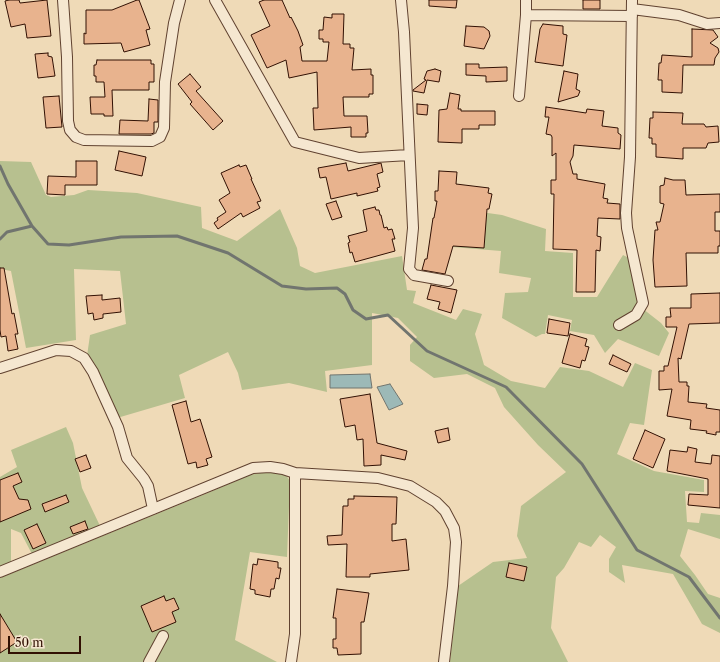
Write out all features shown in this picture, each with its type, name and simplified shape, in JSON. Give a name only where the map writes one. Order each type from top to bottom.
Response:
[{"type":"street","points":[[63,0],[67,57],[68,121],[70,130],[76,136],[84,140],[152,141],[160,137],[164,128],[166,82],[174,23],[180,0]]},
{"type":"street","points":[[215,0],[295,142],[359,158],[409,155]]},
{"type":"street","points":[[401,0],[404,32],[413,228],[409,269],[414,275],[448,281]]},
{"type":"street","points":[[519,96],[526,0]]},
{"type":"street","points":[[526,15],[632,8],[679,15],[706,24],[720,23]]},
{"type":"street","points":[[619,325],[636,316],[643,303],[627,228],[626,213],[630,157],[632,8]]},
{"type":"street","points":[[0,368],[56,350],[71,350],[84,358],[90,365],[118,427],[128,458],[148,486],[153,508]]},
{"type":"street","points":[[0,572],[252,468],[270,467],[295,473],[378,478],[410,486],[436,502],[445,511],[454,528],[456,542],[453,586],[444,662]]},
{"type":"street","points":[[291,662],[295,634],[295,473]]},
{"type":"street","points":[[149,662],[163,636]]},
{"type":"green space","points":[[0,161],[31,162],[46,195],[51,197],[74,195],[88,190],[137,193],[201,207],[202,228],[237,241],[280,209],[297,248],[300,266],[315,273],[402,256],[407,290],[416,291],[413,303],[456,320],[463,309],[482,314],[475,334],[484,365],[511,381],[545,388],[560,367],[589,371],[623,387],[635,363],[652,370],[644,425],[630,423],[617,454],[654,471],[704,480],[704,492],[685,491],[687,522],[699,523],[701,513],[720,515],[720,539],[688,529],[680,556],[708,594],[720,598],[720,633],[702,624],[673,574],[622,565],[625,583],[609,572],[609,559],[616,547],[600,535],[591,547],[579,542],[564,568],[556,577],[551,628],[568,662],[450,662],[458,586],[493,562],[527,558],[517,536],[521,506],[566,472],[538,445],[504,407],[495,388],[467,374],[434,378],[410,361],[410,345],[417,337],[398,318],[372,313],[372,365],[325,371],[327,392],[289,383],[242,390],[238,373],[228,352],[179,375],[185,398],[117,418],[87,356],[90,335],[126,324],[120,271],[74,269],[76,340],[26,348],[11,271],[0,269]]},
{"type":"green space","points":[[459,209],[502,215],[546,229],[545,251],[573,253],[573,297],[597,297],[623,255],[629,258],[637,291],[638,305],[661,323],[669,333],[659,356],[618,339],[605,353],[594,335],[570,331],[572,320],[548,315],[545,334],[536,337],[502,318],[505,293],[528,292],[531,278],[499,273],[501,251],[452,247]]},
{"type":"green space","points":[[66,427],[73,443],[82,488],[101,528],[32,554],[21,533],[11,529],[11,566],[0,570],[0,477],[17,467],[11,450]]},
{"type":"green space","points":[[269,471],[286,475],[290,481],[287,557],[250,552],[235,640],[277,662],[0,662],[0,578],[250,475]]},
{"type":"water","points":[[370,374],[372,388],[330,388],[330,375]]},
{"type":"water","points":[[390,384],[403,404],[389,410],[377,387]]},
{"type":"building","points":[[19,0],[20,3],[47,0],[51,36],[27,38],[25,24],[11,27],[5,1]]},
{"type":"building","points":[[139,0],[150,29],[146,30],[150,45],[124,52],[121,43],[84,44],[84,33],[86,34],[86,10],[112,10]]},
{"type":"building","points":[[264,0],[282,0],[298,31],[303,45],[300,47],[302,61],[327,61],[329,42],[323,42],[323,39],[319,39],[319,30],[323,30],[324,17],[332,18],[332,14],[344,14],[343,44],[350,44],[350,48],[354,48],[352,70],[371,69],[371,75],[373,75],[373,94],[369,94],[369,97],[343,97],[344,116],[367,116],[368,133],[366,133],[366,137],[351,137],[351,127],[314,130],[313,108],[318,108],[317,72],[289,78],[286,60],[267,68],[251,35],[270,26],[259,2]]},
{"type":"building","points":[[429,0],[457,0],[456,8],[429,6]]},
{"type":"building","points":[[583,0],[600,0],[600,9],[583,9]]},
{"type":"building","points":[[543,24],[563,26],[563,34],[567,35],[563,66],[535,62],[540,29]]},
{"type":"building","points":[[466,26],[484,27],[489,31],[490,36],[484,49],[464,46]]},
{"type":"building","points":[[692,29],[713,30],[718,37],[710,43],[718,48],[719,52],[715,58],[714,65],[683,65],[682,93],[662,92],[662,80],[658,80],[659,63],[661,63],[662,55],[692,57]]},
{"type":"building","points":[[48,53],[48,56],[52,57],[55,76],[38,78],[35,54]]},
{"type":"building","points":[[97,60],[151,60],[151,64],[154,64],[154,82],[149,82],[149,90],[112,90],[113,116],[91,114],[90,97],[105,97],[104,82],[96,82],[96,76],[94,76],[94,65],[96,65]]},
{"type":"building","points":[[466,64],[479,64],[479,68],[507,67],[507,81],[486,82],[486,76],[466,75]]},
{"type":"building","points":[[435,69],[441,71],[439,82],[427,80],[424,93],[413,91],[426,80],[424,79],[427,71]]},
{"type":"building","points":[[564,71],[578,74],[576,89],[580,91],[578,96],[558,102]]},
{"type":"building","points":[[190,74],[201,87],[196,91],[223,121],[213,130],[190,104],[192,102],[178,84]]},
{"type":"building","points":[[450,93],[460,95],[458,109],[461,109],[461,111],[495,111],[495,125],[479,125],[479,129],[462,129],[462,143],[438,142],[439,110],[447,109]]},
{"type":"building","points":[[59,96],[62,127],[46,128],[43,97]]},
{"type":"building","points":[[149,99],[158,100],[158,122],[154,122],[154,133],[119,134],[120,120],[148,121]]},
{"type":"building","points":[[417,104],[428,105],[427,115],[417,114]]},
{"type":"building","points":[[546,107],[586,113],[587,109],[604,111],[602,126],[618,128],[618,133],[621,135],[620,149],[574,145],[573,156],[570,162],[573,174],[577,174],[577,179],[605,184],[603,198],[608,199],[607,203],[620,204],[620,219],[598,218],[597,236],[601,237],[600,251],[596,250],[595,292],[576,292],[577,250],[553,249],[554,194],[551,194],[551,180],[556,180],[556,153],[552,156],[552,137],[551,135],[546,134],[549,117],[545,117]]},
{"type":"building","points":[[653,112],[683,113],[682,124],[704,124],[706,127],[718,126],[719,142],[708,143],[706,148],[683,148],[683,159],[656,157],[656,144],[652,144],[652,138],[649,138],[650,118],[653,118]]},
{"type":"building","points":[[119,151],[146,157],[142,176],[115,170]]},
{"type":"building","points":[[76,161],[97,161],[97,185],[65,185],[65,195],[47,194],[48,176],[76,177]]},
{"type":"building","points":[[346,163],[348,171],[381,163],[383,172],[377,174],[380,187],[377,188],[378,191],[357,196],[357,193],[331,199],[326,177],[320,178],[318,168]]},
{"type":"building","points":[[239,165],[240,167],[246,165],[261,201],[257,202],[260,208],[243,217],[241,213],[218,229],[214,223],[218,220],[217,218],[226,212],[219,200],[230,193],[221,173]]},
{"type":"building","points":[[439,171],[457,172],[456,184],[489,188],[488,193],[492,194],[489,209],[487,209],[484,248],[453,246],[445,274],[422,270],[425,259],[427,259],[437,201],[435,201],[435,191],[438,191]]},
{"type":"building","points":[[665,178],[685,180],[686,195],[720,194],[720,212],[715,212],[715,231],[720,231],[720,246],[718,246],[718,253],[686,253],[687,286],[655,287],[653,260],[655,230],[658,230],[656,222],[660,222],[664,204],[660,203],[660,186],[664,185]]},
{"type":"building","points":[[336,201],[342,217],[332,220],[326,204]]},
{"type":"building","points":[[375,207],[376,210],[379,210],[384,228],[387,227],[388,230],[392,229],[395,239],[392,239],[395,251],[355,262],[352,252],[350,253],[348,243],[350,242],[348,236],[367,231],[363,210]]},
{"type":"building","points":[[0,268],[4,268],[12,314],[14,313],[18,334],[15,334],[18,349],[8,351],[6,336],[1,337],[0,330]]},
{"type":"building","points":[[431,285],[457,290],[451,313],[438,309],[440,302],[427,299]]},
{"type":"building","points":[[720,293],[720,323],[689,324],[681,359],[678,358],[679,382],[687,382],[687,386],[689,386],[688,402],[707,404],[706,408],[720,410],[720,432],[716,432],[716,435],[706,433],[707,431],[690,429],[691,420],[667,416],[672,389],[659,390],[659,371],[664,371],[664,366],[668,366],[677,327],[666,327],[666,317],[671,317],[670,308],[691,308],[691,294]]},
{"type":"building","points":[[102,295],[102,300],[120,298],[121,312],[103,314],[103,318],[94,320],[93,313],[88,314],[86,296]]},
{"type":"building","points":[[549,319],[570,323],[568,336],[547,333]]},
{"type":"building","points":[[570,334],[587,339],[585,346],[589,347],[585,361],[582,360],[580,368],[562,363]]},
{"type":"building","points":[[613,355],[631,364],[627,372],[609,364]]},
{"type":"building","points":[[370,394],[377,443],[407,451],[405,460],[381,455],[381,465],[364,466],[363,439],[357,440],[355,425],[345,427],[340,399]]},
{"type":"building","points":[[186,401],[191,422],[200,419],[212,457],[206,459],[208,465],[197,468],[196,462],[188,464],[172,405]]},
{"type":"building","points":[[448,428],[450,440],[438,443],[435,431]]},
{"type":"building","points":[[645,430],[665,439],[653,468],[633,459]]},
{"type":"building","points":[[688,447],[697,449],[695,462],[711,464],[712,455],[720,456],[720,508],[688,505],[689,494],[708,495],[708,479],[667,471],[670,450],[687,452]]},
{"type":"building","points":[[86,455],[91,468],[80,472],[75,459]]},
{"type":"building","points":[[18,473],[22,482],[13,486],[19,499],[28,500],[31,509],[0,522],[0,480]]},
{"type":"building","points":[[66,495],[69,502],[45,512],[42,504]]},
{"type":"building","points":[[354,496],[397,497],[396,524],[392,524],[392,541],[406,539],[409,570],[370,574],[370,577],[346,577],[347,544],[328,545],[327,536],[342,535],[343,506],[348,506],[348,499],[354,499]]},
{"type":"building","points":[[85,521],[88,529],[73,534],[70,527]]},
{"type":"building","points":[[37,524],[46,543],[33,549],[24,530]]},
{"type":"building","points":[[258,559],[278,562],[278,568],[281,568],[279,579],[276,578],[274,589],[271,589],[270,597],[255,594],[255,590],[250,589],[253,564],[257,565]]},
{"type":"building","points":[[509,563],[527,567],[524,581],[506,577]]},
{"type":"building","points":[[337,589],[369,593],[364,622],[361,622],[361,654],[338,655],[337,648],[333,648],[333,639],[336,639],[336,618],[333,618]]},
{"type":"building","points":[[164,596],[166,601],[174,598],[179,609],[172,612],[176,622],[152,632],[141,606]]},
{"type":"building","points":[[0,614],[17,642],[0,653]]},
{"type":"waterway","points":[[0,166],[8,184],[32,226],[48,244],[69,245],[121,237],[177,236],[228,253],[282,286],[306,289],[337,288],[345,294],[353,310],[366,319],[388,315],[427,351],[506,387],[582,464],[637,550],[689,577],[720,618]]},
{"type":"waterway","points":[[0,239],[7,232],[32,226]]}]
